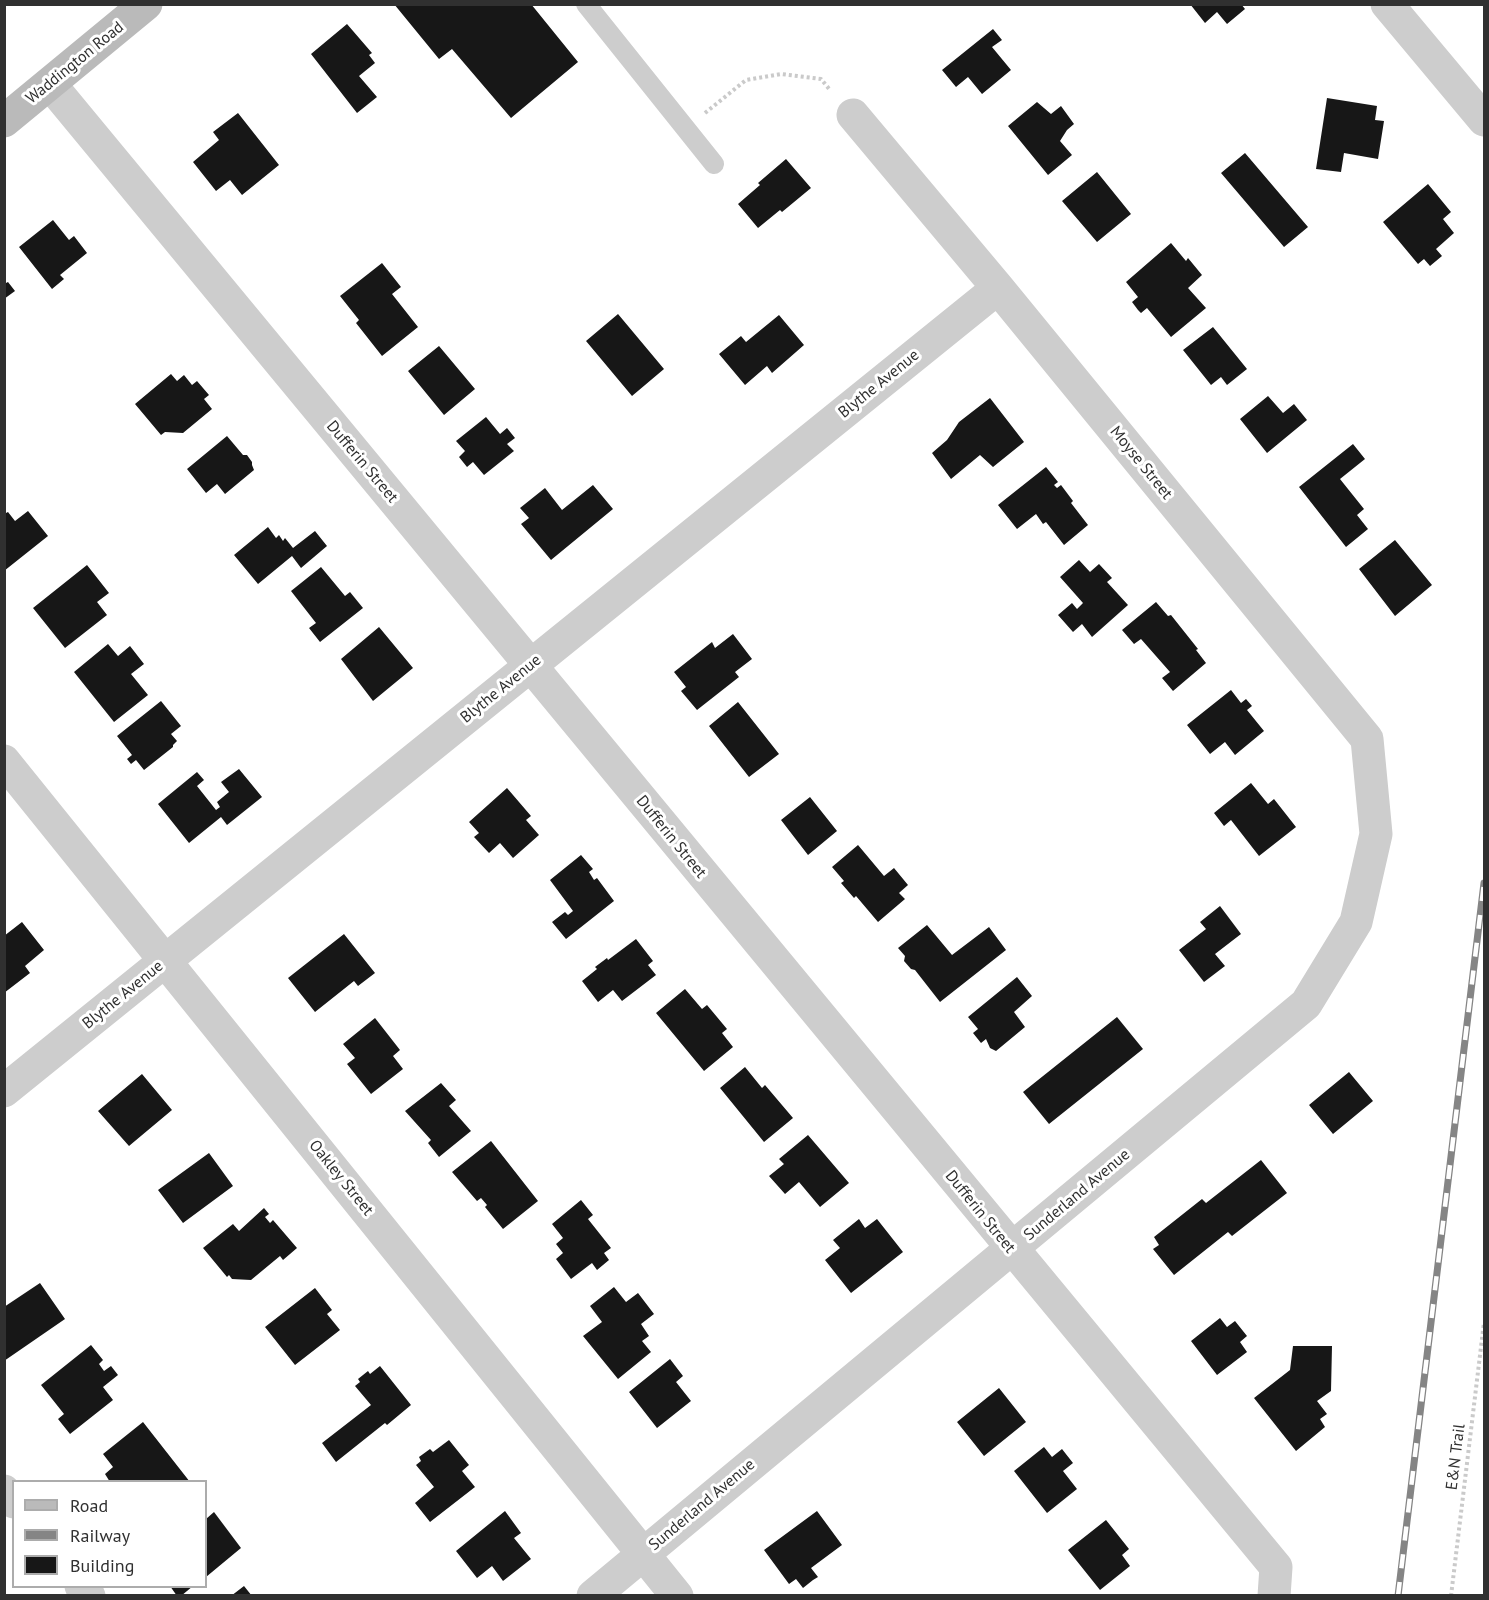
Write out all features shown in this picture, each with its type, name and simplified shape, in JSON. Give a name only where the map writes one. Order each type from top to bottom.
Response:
[{"type":"street","name":"Waddington Road","points":[[4,121],[50,84],[110,16],[146,4]]},
{"type":"street","points":[[1387,4],[1485,120]]},
{"type":"street","name":"Dufferin Street","points":[[50,84],[1276,1567],[1274,1596]]},
{"type":"street","name":"Moyse Street","points":[[853,115],[998,288],[1366,739],[1376,834]]},
{"type":"street","name":"Blythe Avenue","points":[[4,1091],[998,288]]},
{"type":"street","name":"Oakley Street","points":[[4,761],[677,1596]]},
{"type":"street","name":"Sunderland Avenue","points":[[592,1596],[1306,1004],[1356,922],[1376,834]]},
{"type":"lane","points":[[586,4],[714,164]]},
{"type":"path","points":[[685,129],[746,80],[781,74],[820,79],[853,115]]},
{"type":"path","name":"E&N Trail","points":[[1450,1596],[1485,1322]]},
{"type":"building","points":[[394,4],[531,4],[578,62],[511,118],[452,49],[439,59]]},
{"type":"building","points":[[1190,4],[1241,4],[1245,9],[1227,24],[1217,12],[1205,23]]},
{"type":"building","points":[[347,24],[372,53],[369,55],[375,63],[359,76],[377,97],[357,113],[311,54]]},
{"type":"building","points":[[993,29],[1002,40],[992,47],[1011,70],[982,94],[968,77],[956,87],[942,70]]},
{"type":"building","points":[[1327,98],[1377,106],[1375,120],[1384,121],[1378,159],[1344,153],[1341,172],[1316,169]]},
{"type":"building","points":[[1037,102],[1051,114],[1061,106],[1074,124],[1060,141],[1072,155],[1048,175],[1008,126]]},
{"type":"building","points":[[238,113],[279,165],[242,195],[230,180],[216,191],[193,162],[219,140],[213,132]]},
{"type":"building","points":[[1245,153],[1308,227],[1284,247],[1221,173]]},
{"type":"building","points":[[786,159],[811,188],[758,228],[738,204]]},
{"type":"building","points":[[1097,172],[1131,214],[1097,242],[1062,201]]},
{"type":"building","points":[[1428,184],[1451,212],[1443,219],[1454,233],[1436,249],[1442,256],[1430,266],[1424,259],[1418,264],[1383,222]]},
{"type":"building","points":[[53,220],[69,240],[74,236],[87,253],[60,275],[64,279],[52,289],[19,247]]},
{"type":"building","points":[[1171,243],[1202,275],[1188,288],[1206,308],[1171,337],[1147,308],[1141,313],[1138,310],[1132,302],[1138,297],[1126,282]]},
{"type":"building","points":[[382,263],[401,287],[392,294],[418,327],[382,356],[356,323],[359,320],[340,296]]},
{"type":"building","points":[[8,282],[15,291],[4,299],[4,284]]},
{"type":"building","points":[[618,314],[664,369],[632,396],[586,341]]},
{"type":"building","points":[[779,315],[804,345],[772,373],[767,366],[745,385],[719,354],[741,336],[746,342]]},
{"type":"building","points":[[1213,327],[1247,369],[1227,385],[1221,377],[1211,385],[1183,350]]},
{"type":"building","points":[[439,346],[475,389],[444,415],[408,371]]},
{"type":"building","points":[[171,374],[177,381],[184,375],[192,385],[197,381],[209,395],[204,399],[212,409],[183,433],[165,432],[161,435],[135,404]]},
{"type":"building","points":[[1268,396],[1283,413],[1294,404],[1307,420],[1267,453],[1240,419]]},
{"type":"building","points":[[990,398],[1024,442],[993,467],[980,455],[951,479],[932,453],[947,440],[959,422]]},
{"type":"building","points":[[486,417],[500,434],[507,428],[515,438],[507,444],[514,451],[484,475],[473,462],[467,467],[459,457],[465,451],[456,441]]},
{"type":"building","points":[[227,436],[243,455],[247,455],[254,470],[225,494],[217,484],[206,493],[187,469]]},
{"type":"building","points":[[1353,444],[1365,459],[1340,479],[1364,509],[1357,515],[1368,529],[1346,547],[1299,487]]},
{"type":"building","points":[[1046,467],[1058,482],[1054,485],[1057,488],[1061,485],[1088,525],[1064,545],[1046,522],[1043,524],[1036,514],[1017,529],[998,505]]},
{"type":"building","points":[[593,485],[613,509],[551,560],[521,524],[529,518],[520,508],[545,488],[562,510]]},
{"type":"building","points":[[28,511],[48,536],[4,571],[4,514],[8,512],[15,521]]},
{"type":"building","points":[[268,527],[276,538],[279,535],[283,541],[285,538],[293,548],[315,531],[327,546],[301,568],[292,556],[258,584],[234,555]]},
{"type":"building","points":[[1395,540],[1432,585],[1395,616],[1359,569]]},
{"type":"building","points":[[1079,560],[1090,572],[1099,564],[1112,578],[1107,582],[1128,605],[1092,637],[1082,624],[1073,632],[1058,615],[1072,603],[1077,609],[1083,603],[1060,577]]},
{"type":"building","points":[[87,565],[109,593],[97,602],[107,615],[65,648],[33,608]]},
{"type":"building","points":[[321,567],[345,596],[350,592],[363,608],[320,642],[309,628],[316,623],[291,591]]},
{"type":"building","points":[[1156,602],[1168,616],[1171,615],[1206,663],[1173,691],[1162,678],[1170,672],[1141,639],[1134,644],[1122,630]]},
{"type":"building","points":[[379,627],[413,668],[373,701],[341,659]]},
{"type":"building","points":[[733,634],[752,659],[735,672],[739,677],[697,710],[681,691],[686,687],[674,672],[712,642],[715,648]]},
{"type":"building","points":[[108,644],[118,656],[130,646],[144,664],[131,674],[148,695],[114,722],[74,672]]},
{"type":"building","points":[[1231,690],[1241,703],[1246,699],[1252,706],[1247,710],[1264,731],[1235,755],[1225,742],[1210,754],[1187,725]]},
{"type":"building","points":[[161,701],[181,726],[171,734],[177,741],[173,747],[144,770],[136,760],[131,764],[127,759],[132,755],[117,736]]},
{"type":"building","points":[[738,702],[779,754],[749,777],[709,726]]},
{"type":"building","points":[[239,769],[262,797],[227,825],[221,817],[189,843],[158,804],[197,772],[204,780],[197,786],[216,810],[220,807],[217,802],[229,792],[221,782]]},
{"type":"building","points":[[1251,783],[1268,804],[1274,799],[1296,827],[1259,856],[1231,820],[1224,826],[1214,813]]},
{"type":"building","points":[[507,788],[531,816],[526,820],[539,835],[513,858],[500,843],[489,853],[474,837],[479,833],[469,822]]},
{"type":"building","points":[[810,797],[837,831],[808,855],[781,820]]},
{"type":"building","points":[[858,845],[884,876],[894,868],[908,885],[899,893],[905,899],[878,922],[856,896],[854,898],[841,883],[844,881],[832,867]]},
{"type":"building","points":[[581,855],[593,869],[589,872],[594,880],[597,878],[614,901],[566,939],[552,922],[565,912],[568,915],[573,911],[550,880]]},
{"type":"building","points":[[1220,906],[1241,934],[1215,954],[1225,966],[1204,982],[1179,950],[1206,929],[1200,922]]},
{"type":"building","points":[[22,922],[44,950],[25,966],[30,973],[4,993],[4,936]]},
{"type":"building","points":[[927,925],[952,955],[989,927],[1006,950],[940,1002],[915,970],[904,961],[905,956],[898,948]]},
{"type":"building","points":[[344,934],[375,973],[358,986],[354,981],[315,1012],[288,978]]},
{"type":"building","points":[[636,939],[653,961],[648,965],[656,975],[622,1001],[613,990],[598,1002],[582,981],[597,969],[595,967]]},
{"type":"building","points":[[1017,977],[1032,996],[1014,1012],[1025,1027],[996,1051],[990,1048],[986,1039],[981,1043],[973,1033],[978,1029],[968,1017]]},
{"type":"building","points":[[685,989],[702,1009],[707,1005],[727,1029],[722,1033],[733,1047],[704,1071],[656,1013]]},
{"type":"building","points":[[1117,1017],[1143,1049],[1049,1124],[1023,1092]]},
{"type":"building","points":[[375,1018],[400,1050],[393,1056],[403,1069],[371,1094],[347,1064],[355,1058],[343,1044]]},
{"type":"building","points":[[745,1067],[762,1088],[765,1085],[793,1118],[764,1142],[720,1088]]},
{"type":"building","points":[[1349,1072],[1373,1101],[1333,1134],[1309,1105]]},
{"type":"building","points":[[142,1074],[172,1110],[129,1146],[98,1111]]},
{"type":"building","points":[[441,1083],[456,1100],[449,1106],[471,1131],[439,1157],[428,1143],[431,1140],[405,1111]]},
{"type":"building","points":[[808,1135],[849,1183],[820,1207],[799,1182],[785,1194],[769,1176],[784,1164],[779,1159]]},
{"type":"building","points":[[491,1141],[538,1201],[503,1229],[485,1207],[487,1205],[481,1198],[477,1201],[452,1172]]},
{"type":"building","points":[[209,1153],[233,1186],[183,1223],[158,1190]]},
{"type":"building","points":[[1261,1160],[1287,1193],[1232,1236],[1228,1232],[1174,1275],[1153,1249],[1159,1245],[1154,1237],[1202,1199],[1206,1203]]},
{"type":"building","points":[[581,1200],[593,1215],[588,1219],[611,1248],[604,1253],[609,1260],[597,1270],[592,1263],[571,1279],[556,1259],[563,1253],[556,1244],[563,1238],[552,1224]]},
{"type":"building","points":[[264,1208],[269,1214],[265,1217],[270,1223],[273,1220],[297,1248],[283,1260],[280,1256],[251,1280],[232,1279],[229,1275],[227,1277],[203,1248],[233,1224],[239,1231]]},
{"type":"building","points":[[859,1219],[865,1228],[877,1219],[903,1252],[851,1293],[825,1260],[840,1248],[833,1240]]},
{"type":"building","points":[[40,1283],[65,1319],[4,1361],[4,1307]]},
{"type":"building","points":[[614,1287],[626,1302],[638,1293],[654,1314],[641,1324],[649,1336],[642,1341],[651,1352],[618,1379],[583,1336],[602,1322],[590,1306]]},
{"type":"building","points":[[315,1288],[332,1310],[327,1314],[340,1330],[295,1365],[265,1327]]},
{"type":"building","points":[[1220,1318],[1227,1327],[1235,1321],[1247,1336],[1240,1342],[1247,1352],[1217,1375],[1191,1341]]},
{"type":"building","points":[[91,1345],[103,1360],[99,1364],[104,1371],[111,1366],[118,1375],[103,1387],[113,1400],[70,1434],[58,1419],[64,1414],[41,1385]]},
{"type":"building","points":[[1293,1346],[1332,1346],[1331,1391],[1317,1401],[1327,1414],[1320,1419],[1325,1427],[1296,1451],[1254,1398],[1290,1370]]},
{"type":"building","points":[[670,1359],[683,1376],[676,1382],[691,1401],[657,1428],[629,1392]]},
{"type":"building","points":[[380,1366],[411,1405],[336,1462],[322,1443],[371,1405],[355,1386],[360,1382],[358,1379],[368,1371],[370,1374]]},
{"type":"building","points":[[999,1388],[1026,1422],[984,1456],[957,1422]]},
{"type":"building","points":[[143,1422],[188,1480],[109,1480],[105,1474],[113,1467],[103,1454]]},
{"type":"building","points":[[449,1440],[469,1465],[462,1471],[475,1487],[430,1522],[415,1503],[434,1487],[416,1465],[421,1461],[419,1457],[430,1449],[433,1452]]},
{"type":"building","points":[[1044,1447],[1052,1457],[1062,1449],[1073,1463],[1063,1471],[1077,1489],[1047,1513],[1014,1471]]},
{"type":"building","points":[[505,1511],[521,1533],[514,1538],[531,1559],[503,1581],[492,1566],[477,1578],[456,1551]]},
{"type":"building","points":[[817,1511],[842,1545],[811,1568],[818,1577],[803,1588],[796,1579],[789,1584],[764,1550]]},
{"type":"building","points":[[214,1512],[241,1548],[207,1576],[207,1530],[207,1518]]},
{"type":"building","points":[[1106,1520],[1129,1549],[1122,1555],[1130,1566],[1100,1590],[1068,1550]]},
{"type":"building","points":[[244,1586],[252,1596],[231,1596]]},
{"type":"building","points":[[171,1588],[191,1588],[181,1596],[177,1596]]},
{"type":"railway","points":[[1398,1596],[1484,883]]}]
